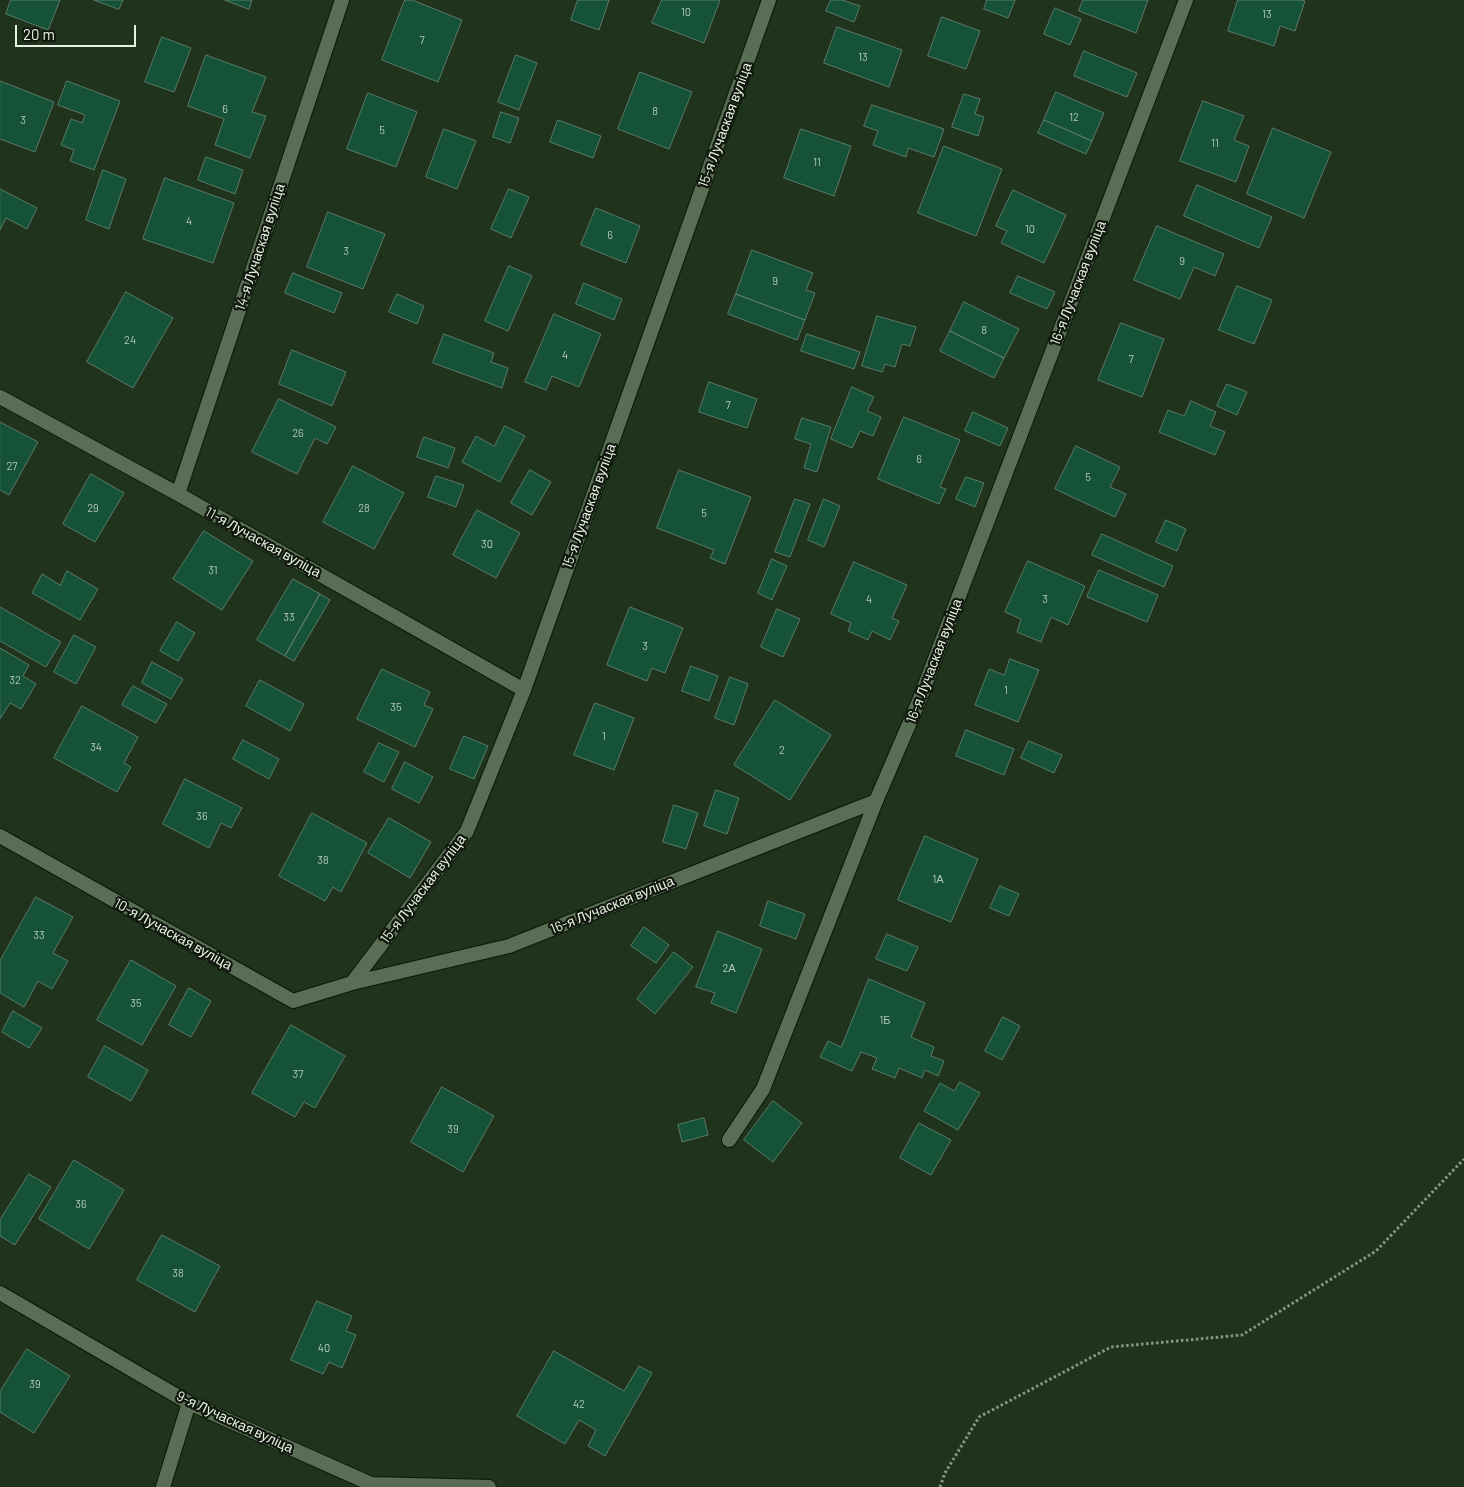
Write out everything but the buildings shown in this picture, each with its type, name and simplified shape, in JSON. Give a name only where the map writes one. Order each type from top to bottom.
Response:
[{"type":"street","name":"14-я Лучаская вуліца","points":[[178,494],[342,0]]},
{"type":"street","name":"15-я Лучаская вуліца","points":[[352,983],[466,831],[524,690],[769,0]]},
{"type":"street","name":"16-я Лучаская вуліца","points":[[352,983],[509,946],[876,801],[919,701],[1186,0]]},
{"type":"street","name":"11-я Лучаская вуліца","points":[[0,397],[178,494],[524,690]]},
{"type":"street","points":[[729,1140],[763,1089],[876,801]]},
{"type":"street","name":"10-я Лучаская вуліца","points":[[0,836],[293,1000],[352,983]]},
{"type":"street","name":"9-я Лучаская вуліца","points":[[0,1293],[189,1403],[372,1484],[489,1487]]},
{"type":"street","points":[[163,1487],[189,1403]]},
{"type":"path","points":[[940,1487],[945,1473],[979,1417],[1110,1347],[1242,1335],[1376,1252],[1464,1159]]}]
